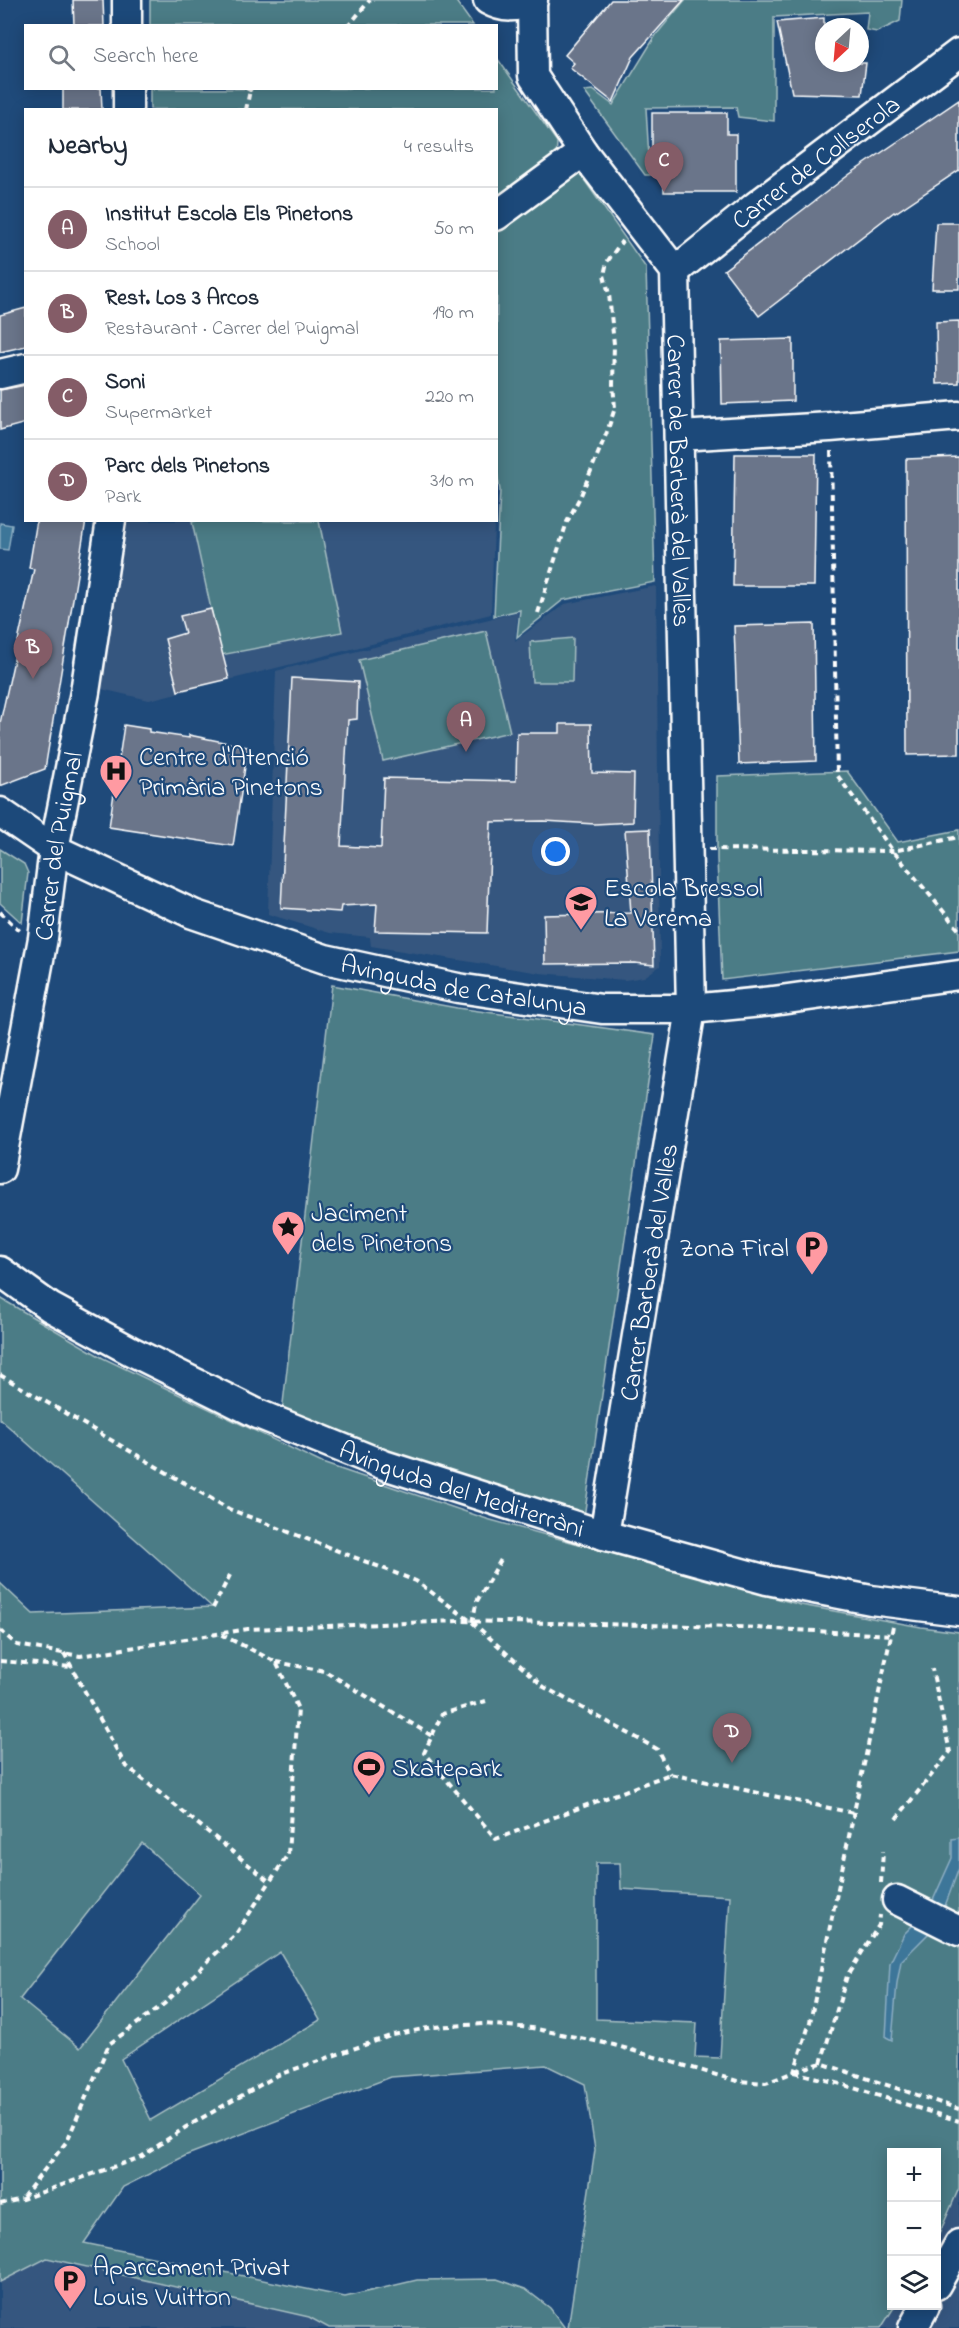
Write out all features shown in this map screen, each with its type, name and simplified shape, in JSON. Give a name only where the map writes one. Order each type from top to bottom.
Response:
[{"type":"street","points":[[127,0],[127,24]]},
{"type":"street","points":[[488,0],[500,6],[517,7],[533,0],[533,76],[583,152],[675,271]]},
{"type":"street","name":"Carrer de Collserola","points":[[675,271],[756,206],[959,53]]},
{"type":"street","points":[[128,90],[128,108]]},
{"type":"street","points":[[498,215],[583,152]]},
{"type":"street","name":"Carrer de Barberà del Vallès","points":[[675,271],[691,1009]]},
{"type":"street","points":[[0,374],[24,368]]},
{"type":"street","points":[[679,435],[831,427],[959,416]]},
{"type":"street","name":"Carrer del Puigmal","points":[[0,1169],[43,938],[54,849],[85,692],[111,522]]},
{"type":"street","name":"Avinguda de Catalunya","points":[[0,812],[54,849],[193,914],[325,959],[458,988],[602,1009],[691,1009],[773,1001],[959,975]]},
{"type":"street","name":"Carrer Barberà del Vallès","points":[[604,1535],[691,1009]]},
{"type":"street","name":"Avinguda del Mediterràni","points":[[0,1271],[50,1308],[258,1414],[384,1465],[604,1535],[766,1580],[871,1600],[959,1611]]},
{"type":"street","points":[[886,1899],[959,1931]]},
{"type":"street","points":[[941,2276],[959,2244]]},
{"type":"street","points":[[913,2328],[923,2310]]},
{"type":"path","points":[[350,24],[370,0]]},
{"type":"path","points":[[246,108],[249,90]]},
{"type":"path","points":[[538,613],[567,522],[581,495],[615,408],[614,345],[609,294],[604,275],[608,262],[622,241],[642,227]]},
{"type":"path","points":[[831,427],[837,775],[893,851],[959,930]]},
{"type":"path","points":[[687,849],[893,851],[959,837]]},
{"type":"path","points":[[0,1375],[229,1509],[416,1581],[472,1622],[544,1687],[657,1749],[670,1774]]},
{"type":"path","points":[[472,1622],[477,1601],[503,1556]]},
{"type":"path","points":[[213,1608],[230,1575]]},
{"type":"path","points":[[0,1630],[17,1645],[80,1656],[248,1629],[472,1622],[736,1627],[891,1635],[810,2022],[794,2072]]},
{"type":"path","points":[[219,1634],[276,1662],[325,1671],[432,1736]]},
{"type":"path","points":[[64,1653],[125,1765],[270,1882]]},
{"type":"path","points":[[0,1661],[72,1667]]},
{"type":"path","points":[[22,2199],[67,2141],[109,2044],[164,2004],[236,1934],[288,1854],[298,1709],[276,1662]]},
{"type":"path","points":[[896,1819],[951,1752],[932,1668]]},
{"type":"path","points":[[486,1701],[441,1714],[424,1754],[496,1839],[670,1774],[853,1813]]},
{"type":"path","points":[[821,2063],[847,1976],[879,1925],[886,1899],[883,1851]]},
{"type":"path","points":[[0,2204],[22,2199],[141,2157],[186,2127],[278,2075],[393,2035],[433,2027],[483,2024],[569,2034],[614,2044],[736,2081],[766,2083],[821,2063],[959,2109]]},
{"type":"path","points":[[794,2072],[841,2084],[959,2121]]},
{"type":"shaded area","points":[[124,522],[494,522],[491,614],[149,700],[97,688]]},
{"type":"shaded area","points":[[0,523],[12,525],[8,550],[0,549]]},
{"type":"shaded area","points":[[656,586],[660,966],[644,977],[625,980],[540,973],[371,946],[370,937],[330,933],[268,914],[276,671],[518,612],[515,641],[565,604]]},
{"type":"shaded area","points":[[959,1838],[959,1868],[945,1906],[931,1931],[901,1961],[892,2040],[886,2037],[890,1963],[904,1934],[929,1909],[952,1858],[952,1839]]},
{"type":"shaded area","points":[[959,2188],[959,2328],[881,2328],[892,2310],[941,2310],[941,2230]]},
{"type":"shaded area","points":[[46,2258],[309,2317],[329,2328],[0,2328],[0,2282]]},
{"type":"green space","points":[[150,0],[455,0],[472,24],[150,24]]},
{"type":"green space","points":[[685,0],[902,0],[900,21],[877,32],[869,31],[868,12],[774,17],[774,121],[738,117],[736,107],[646,108],[650,175],[645,175],[584,91],[593,90],[613,105],[656,35]]},
{"type":"green space","points":[[498,59],[557,142],[556,163],[498,205],[498,108],[150,108],[150,90],[498,90]]},
{"type":"green space","points":[[578,171],[646,268],[655,582],[563,600],[517,637],[520,610],[494,616],[500,490],[498,478],[498,228]]},
{"type":"green space","points":[[192,522],[319,522],[342,632],[221,655]]},
{"type":"green space","points":[[486,631],[510,732],[383,761],[359,660]]},
{"type":"green space","points":[[573,638],[572,682],[532,682],[530,642]]},
{"type":"green space","points":[[847,771],[898,842],[959,830],[959,951],[722,980],[717,859],[717,776]]},
{"type":"green space","points":[[0,849],[24,864],[28,873],[22,923],[0,903]]},
{"type":"green space","points":[[332,985],[457,1008],[655,1035],[584,1517],[391,1458],[282,1412]]},
{"type":"green space","points":[[0,1298],[103,1358],[322,1463],[487,1519],[801,1605],[959,1632],[959,2188],[941,2230],[941,2148],[887,2148],[887,2310],[892,2310],[881,2328],[568,2328],[595,2150],[585,2084],[546,2065],[391,2077],[187,2155],[123,2187],[84,2243],[345,2297],[417,2280],[497,2279],[525,2289],[550,2308],[565,2328],[329,2328],[309,2317],[47,2258],[0,2282],[0,1583],[33,1614],[212,1607],[0,1419]],"holes":[[[142,1843],[200,1895],[80,2048],[20,1999]],[[596,1863],[620,1863],[621,1889],[730,1896],[720,2058],[695,2057],[697,2023],[596,2019]],[[280,1952],[320,2020],[151,2120],[121,2059]]]},
{"type":"building","points":[[73,0],[103,0],[104,24],[74,24]]},
{"type":"building","points":[[611,0],[684,0],[633,57],[613,102],[570,68],[574,63],[565,55]]},
{"type":"building","points":[[815,19],[815,72],[865,72],[862,95],[792,93],[777,22]]},
{"type":"building","points":[[63,90],[101,90],[102,108],[63,108]]},
{"type":"building","points":[[959,100],[959,170],[894,212],[759,316],[724,270],[850,174]]},
{"type":"building","points":[[652,113],[727,113],[727,134],[736,134],[736,192],[664,192],[664,160],[652,160]]},
{"type":"building","points":[[936,223],[959,223],[959,289],[932,289]]},
{"type":"building","points":[[24,309],[24,346],[0,352],[0,315]]},
{"type":"building","points":[[959,321],[959,383],[937,384],[936,322]]},
{"type":"building","points":[[793,339],[793,401],[722,404],[721,341]]},
{"type":"building","points":[[24,385],[24,424],[0,430],[0,390]]},
{"type":"building","points":[[735,454],[816,454],[814,586],[733,586]]},
{"type":"building","points":[[959,457],[959,754],[907,755],[906,459]]},
{"type":"building","points":[[37,522],[86,522],[45,769],[0,786],[0,723],[34,569],[29,568]]},
{"type":"building","points":[[211,609],[229,679],[178,691],[165,639],[185,633],[180,616]]},
{"type":"building","points":[[814,624],[816,761],[739,764],[734,626]]},
{"type":"building","points":[[292,678],[358,682],[357,719],[348,720],[341,846],[381,848],[384,778],[516,781],[517,733],[560,733],[560,724],[591,724],[592,773],[634,774],[633,822],[595,824],[544,821],[491,822],[487,933],[375,931],[377,904],[341,906],[340,912],[281,908]]},
{"type":"building","points":[[124,725],[149,729],[149,732],[189,738],[189,735],[248,747],[233,846],[109,827]]},
{"type":"building","points":[[650,829],[654,965],[634,963],[545,964],[544,915],[631,913],[625,830]]},
{"type":"place","name":"Soni","points":[[664,192]]},
{"type":"place","name":"Rest. Los 3 Arcos","points":[[33,679]]},
{"type":"place","name":"Institut Escola Els Pinetons","points":[[466,752]]},
{"type":"place","name":"Centre d'Atenció Primària Pinetons","points":[[116,800]]},
{"type":"place","name":"Escola Bressol La Verema","points":[[581,931]]},
{"type":"place","name":"Jaciment dels Pinetons","points":[[288,1256]]},
{"type":"place","name":"Zona Firal","points":[[812,1276]]},
{"type":"place","name":"Parc dels Pinetons","points":[[732,1763]]},
{"type":"place","name":"Skatepark","points":[[369,1796]]},
{"type":"place","name":"Aparcament Privat Louis Vuitton","points":[[70,2310]]}]
